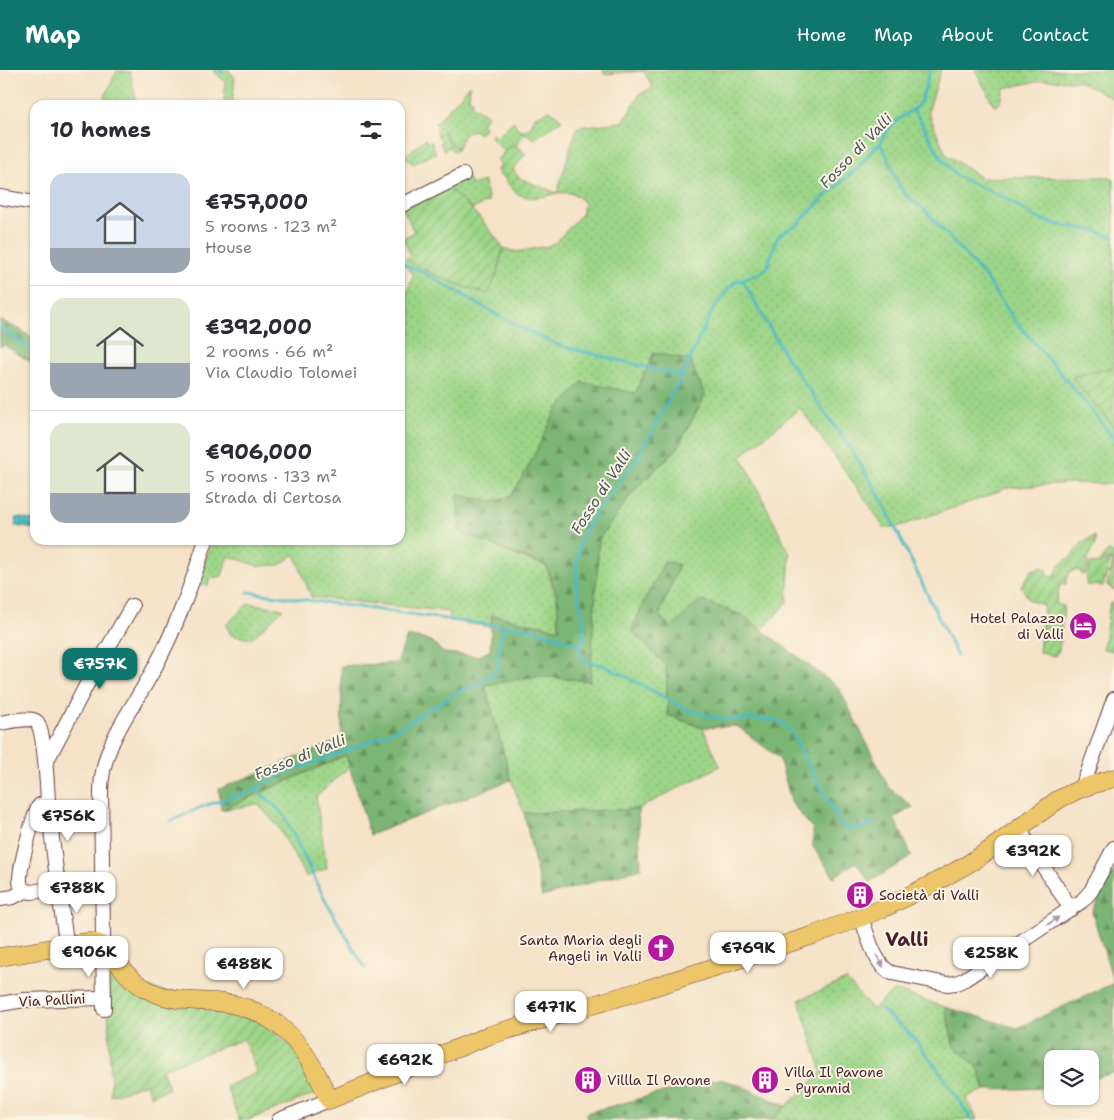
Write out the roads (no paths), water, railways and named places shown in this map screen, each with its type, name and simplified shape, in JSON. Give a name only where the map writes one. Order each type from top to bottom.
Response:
[{"type":"main road","points":[[0,957],[89,943],[103,946],[134,980],[157,994],[171,998],[243,1006],[272,1019],[285,1030],[299,1046],[317,1074],[329,1100],[490,1035],[766,951],[892,904],[940,880],[988,851],[1050,804],[1082,788],[1114,778]]},
{"type":"street","points":[[405,204],[464,175]]},
{"type":"street","points":[[0,197],[30,202]]},
{"type":"street","points":[[103,946],[100,790],[103,768],[107,754],[120,726],[155,668],[175,627],[204,545]]},
{"type":"street","points":[[46,762],[87,684],[132,606]]},
{"type":"street","points":[[1082,788],[1114,699]]},
{"type":"street","points":[[0,723],[30,719],[34,720],[39,728],[46,762],[48,802],[66,946]]},
{"type":"street","points":[[25,892],[20,885],[20,877],[34,819],[40,805],[48,802]]},
{"type":"street","points":[[1019,829],[1071,909]]},
{"type":"street","points":[[860,917],[879,962],[884,969],[892,973],[951,984],[965,979],[1071,909],[1091,891],[1114,848]]},
{"type":"street","points":[[0,899],[13,897],[25,892],[59,887]]},
{"type":"street","name":"Via Pallini","points":[[0,1004],[24,1000],[104,1003],[103,946]]},
{"type":"street","points":[[279,1120],[329,1100]]},
{"type":"water","points":[[17,517],[30,520],[30,528],[15,526]]},
{"type":"waterway","name":"Fosso di Valli","points":[[171,821],[201,807],[248,792],[290,771],[354,748],[395,730],[460,691],[482,681],[496,671],[499,663],[500,640],[505,627],[509,625],[536,630],[575,643],[584,641],[584,625],[577,588],[577,563],[581,538],[588,524],[637,458],[682,376],[712,311],[735,282],[761,273],[767,268],[777,238],[781,233],[797,225],[823,198],[858,168],[875,147],[880,144],[884,135],[894,124],[917,106],[922,97],[930,70]]},
{"type":"waterway","points":[[914,110],[940,156],[956,176],[1005,198],[1036,218],[1060,225],[1094,230],[1114,237]]},
{"type":"waterway","points":[[880,144],[905,194],[926,211],[985,277],[1014,319],[1114,439]]},
{"type":"waterway","points":[[405,265],[423,272],[499,316],[561,346],[682,376]]},
{"type":"waterway","points":[[742,279],[785,355],[852,450],[884,504],[957,656]]},
{"type":"waterway","points":[[0,328],[30,349]]},
{"type":"waterway","points":[[248,592],[505,627]]},
{"type":"waterway","points":[[579,643],[584,660],[605,666],[686,709],[721,719],[779,721],[788,727],[842,826],[854,828],[874,823]]},
{"type":"waterway","points":[[255,789],[285,817],[326,902],[365,968]]},
{"type":"waterway","points":[[881,1009],[913,1037],[937,1068],[972,1120]]},
{"type":"place","name":"Hotel Palazzo di Valli","points":[[1083,626]]},
{"type":"place","name":"Società di Valli","points":[[860,895]]},
{"type":"place","name":"Santa Maria degli Angeli in Valli","points":[[661,948]]},
{"type":"place","name":"Villla Il Pavone","points":[[588,1080]]},
{"type":"place","name":"Villa Il Pavone - Pyramid","points":[[765,1080]]},
{"type":"district","name":"Valli","points":[[907,939]]}]
